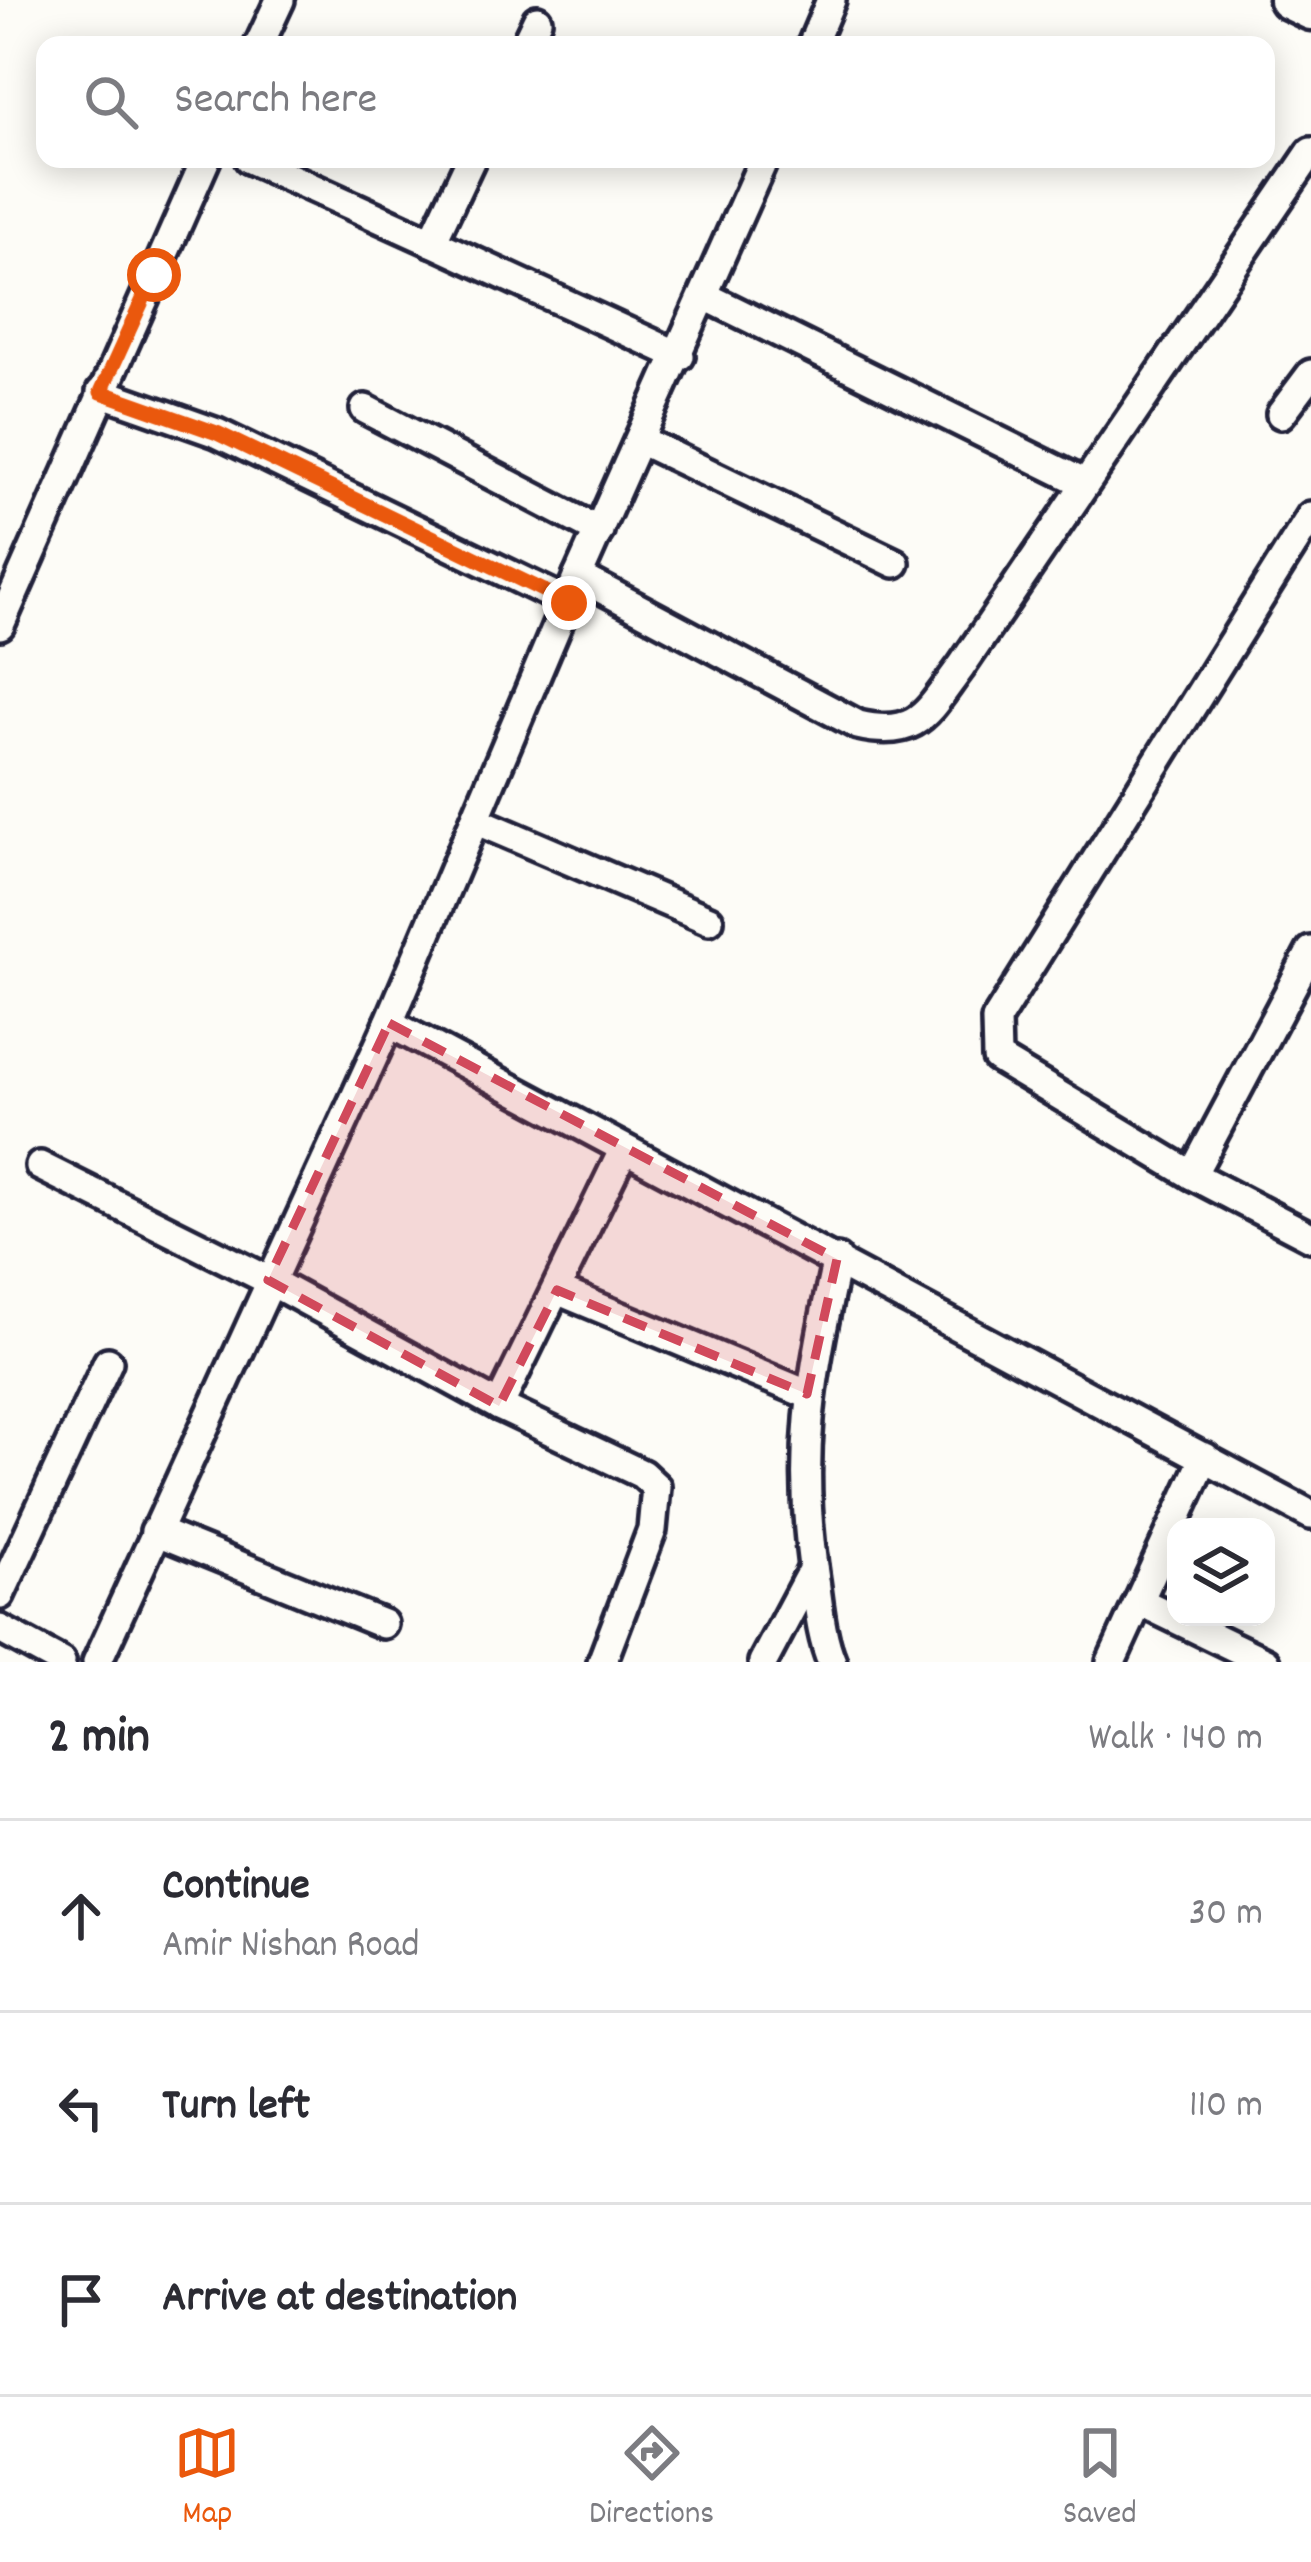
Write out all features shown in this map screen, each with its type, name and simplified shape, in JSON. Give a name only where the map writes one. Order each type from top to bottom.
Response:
[{"type":"street","points":[[264,36],[280,0]]},
{"type":"street","points":[[816,36],[831,0]]},
{"type":"street","points":[[1288,0],[1311,11]]},
{"type":"street","points":[[578,576],[858,725],[903,730],[923,717],[961,668],[1082,482],[1311,152]]},
{"type":"street","points":[[0,625],[202,168]]},
{"type":"street","points":[[269,168],[680,356]]},
{"type":"street","points":[[432,242],[467,168]]},
{"type":"street","points":[[97,1662],[389,1023],[578,576],[760,168]]},
{"type":"street","points":[[706,297],[1082,482]]},
{"type":"street","points":[[1281,414],[1311,374]]},
{"type":"street","points":[[101,392],[217,433],[569,603]]},
{"type":"street","points":[[365,409],[599,531]]},
{"type":"street","points":[[642,441],[895,562]]},
{"type":"street","points":[[1311,516],[996,1020],[998,1058],[1011,1069],[1192,1175],[1311,1237]]},
{"type":"street","points":[[475,820],[709,920]]},
{"type":"street","points":[[1192,1175],[1311,951]]},
{"type":"street","points":[[389,1023],[1311,1515]]},
{"type":"street","points":[[499,1406],[623,1151]]},
{"type":"street","points":[[40,1166],[268,1280],[499,1406],[622,1461],[656,1487],[652,1530],[602,1662]]},
{"type":"street","points":[[832,1662],[813,1568],[804,1471],[807,1394],[837,1258]]},
{"type":"street","points":[[557,1290],[807,1394]]},
{"type":"street","points":[[0,1594],[108,1362]]},
{"type":"street","points":[[1111,1662],[1205,1457]]},
{"type":"street","points":[[154,1531],[383,1624]]},
{"type":"street","points":[[763,1662],[813,1568]]},
{"type":"street","points":[[1139,1601],[1265,1662]]},
{"type":"street","points":[[0,1629],[62,1662]]},
{"type":"highlighted area","points":[[389,1023],[837,1259],[807,1394],[557,1290],[499,1406],[268,1280]]},
{"type":"route","points":[[154,275],[101,392],[217,433],[569,603]]}]
